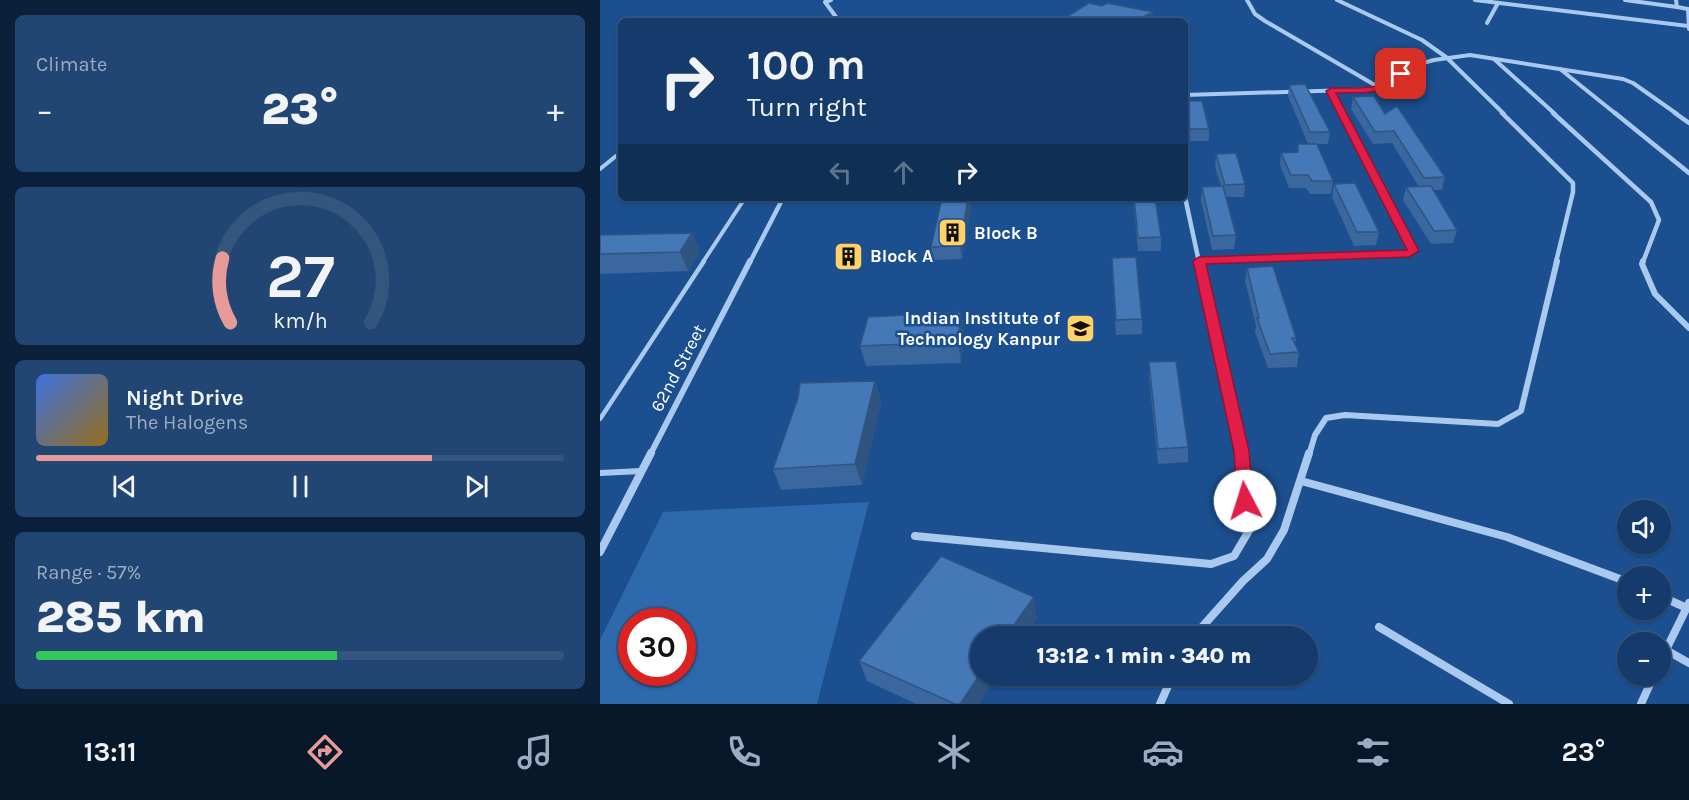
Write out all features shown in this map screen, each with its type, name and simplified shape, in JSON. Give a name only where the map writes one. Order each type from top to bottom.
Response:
[{"type":"street","points":[[831,0],[825,2],[837,18]]},
{"type":"street","points":[[1248,0],[1255,14],[1383,89]]},
{"type":"street","points":[[1203,626],[1243,581],[1267,559],[1284,530],[1315,435],[1326,418],[1345,415],[1498,424],[1521,411],[1574,187],[1446,57],[1422,40],[1337,0]]},
{"type":"street","points":[[1475,0],[1689,28],[1688,9],[1625,0]]},
{"type":"street","points":[[1556,0],[1556,9]]},
{"type":"street","points":[[1676,0],[1677,7]]},
{"type":"street","points":[[1488,23],[1498,3]]},
{"type":"street","points":[[1188,95],[1383,89],[1396,82],[1401,74],[1420,65],[1446,57],[1469,55],[1633,83],[1689,123]]},
{"type":"street","points":[[1494,59],[1651,202],[1659,220],[1642,264],[1655,294],[1689,328]]},
{"type":"street","points":[[1560,69],[1689,173]]},
{"type":"street","points":[[1199,261],[1409,253],[1413,251],[1331,91]]},
{"type":"street","name":"62nd Street","points":[[600,552],[781,201]]},
{"type":"street","points":[[915,536],[1211,564],[1234,556],[1250,529],[1241,451],[1186,201]]},
{"type":"street","points":[[1301,481],[1472,525],[1592,566],[1617,577]]},
{"type":"street","points":[[1671,600],[1688,606],[1685,620],[1671,642]]},
{"type":"street","points":[[1379,627],[1509,704]]},
{"type":"street","points":[[1671,653],[1689,663]]},
{"type":"street","points":[[1160,704],[1168,686]]},
{"type":"street","points":[[1641,704],[1649,686]]},
{"type":"lane","points":[[600,169],[618,154]]},
{"type":"lane","points":[[600,419],[743,201]]},
{"type":"lane","points":[[600,473],[641,471]]},
{"type":"shaded area","points":[[869,502],[817,704],[600,704],[600,640],[663,512]]},
{"type":"building","points":[[1089,3],[1102,6],[1107,3],[1153,12],[1141,18],[1065,18]]},
{"type":"building","points":[[1305,84],[1330,132],[1310,132],[1289,85]]},
{"type":"building","points":[[1374,96],[1385,114],[1397,106],[1445,177],[1424,178],[1394,131],[1375,132],[1353,97]]},
{"type":"building","points":[[1188,101],[1202,101],[1209,129],[1190,129]]},
{"type":"building","points":[[1298,144],[1317,144],[1333,181],[1312,181],[1308,175],[1291,175],[1281,153],[1298,152]]},
{"type":"building","points":[[1236,153],[1245,184],[1225,185],[1216,154]]},
{"type":"building","points":[[1355,183],[1379,232],[1357,232],[1334,184]]},
{"type":"building","points":[[1223,186],[1236,235],[1213,236],[1202,187]]},
{"type":"building","points":[[1431,186],[1457,230],[1434,231],[1406,187]]},
{"type":"building","name":"Block B","points":[[941,201],[968,201],[960,246],[931,247]]},
{"type":"building","points":[[1134,201],[1155,201],[1161,237],[1138,238]]},
{"type":"building","points":[[692,233],[680,252],[600,254],[600,235]]},
{"type":"building","points":[[1136,257],[1142,319],[1116,320],[1112,258]]},
{"type":"building","points":[[1273,266],[1296,338],[1292,338],[1299,352],[1270,354],[1257,318],[1259,318],[1247,268]]},
{"type":"building","points":[[961,312],[958,342],[860,346],[868,317]]},
{"type":"building","points":[[1176,361],[1188,447],[1158,449],[1149,362]]},
{"type":"building","points":[[875,381],[855,464],[773,469],[798,398],[800,383]]},
{"type":"building","points":[[941,556],[1034,597],[1013,626],[970,626],[970,686],[972,686],[960,704],[955,704],[859,661]]},
{"type":"place","name":"Block B","points":[[953,233]]},
{"type":"place","name":"Block A","points":[[849,256]]},
{"type":"place","name":"Indian Institute of Technology Kanpur","points":[[1081,328]]},
{"type":"route","points":[[1245,501],[1241,451],[1199,261],[1409,253],[1413,251],[1411,243],[1331,91],[1383,89],[1396,82],[1401,74]]}]
